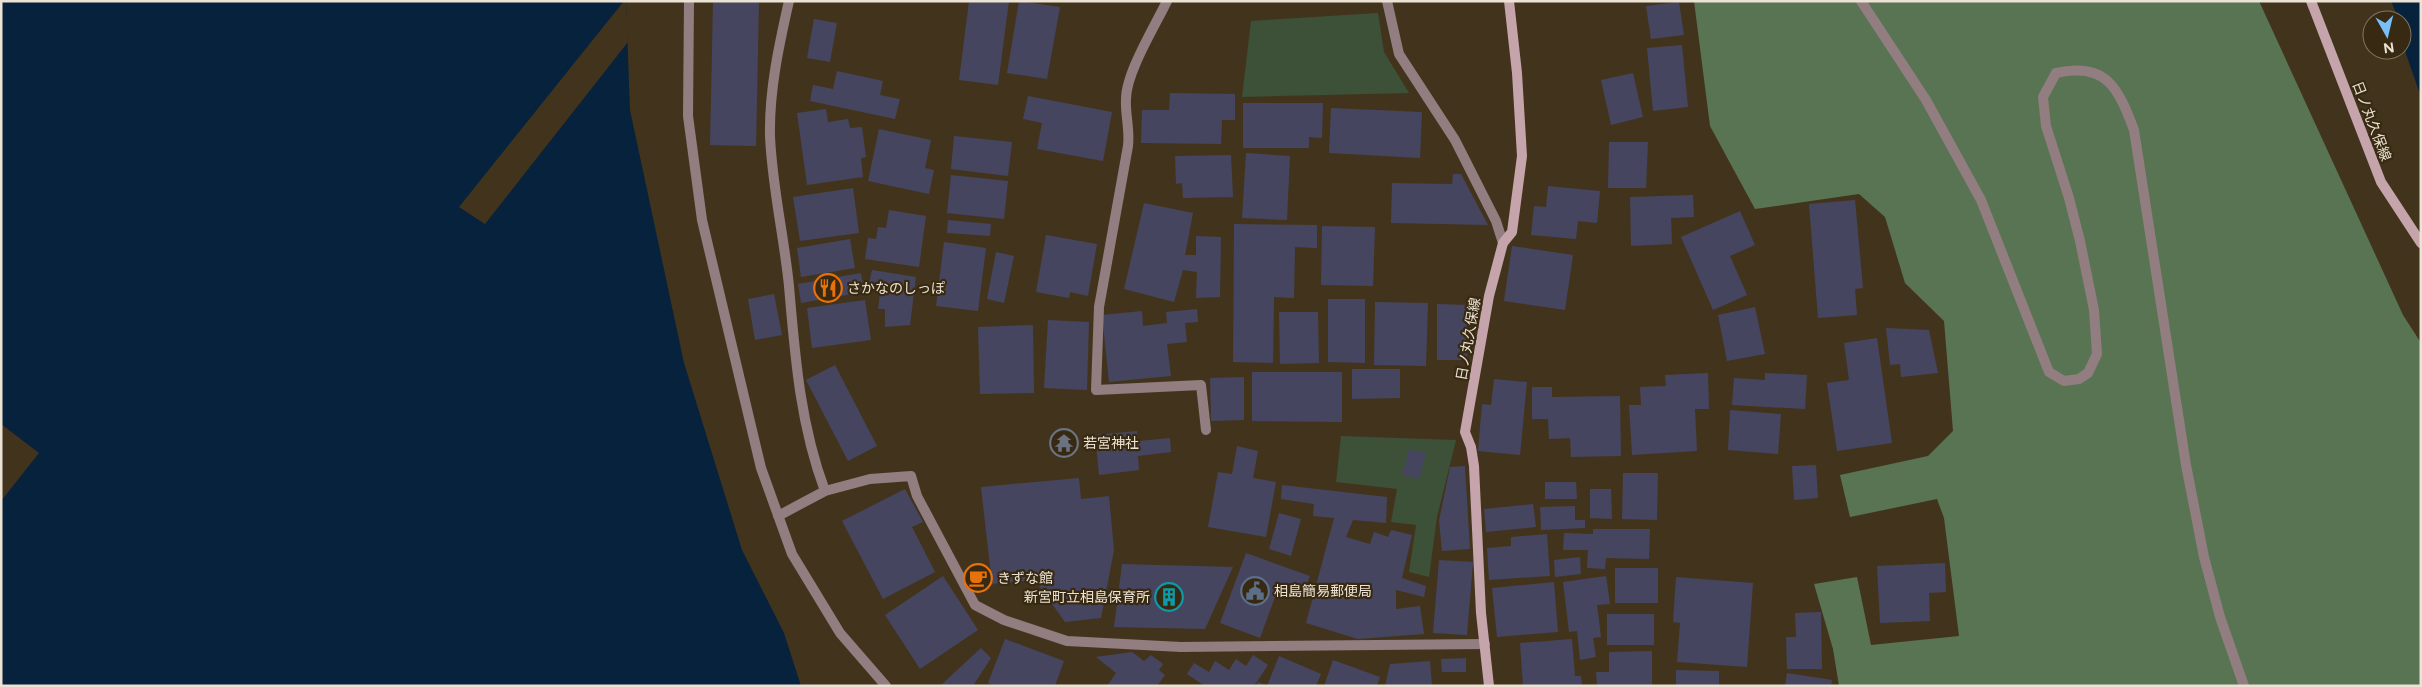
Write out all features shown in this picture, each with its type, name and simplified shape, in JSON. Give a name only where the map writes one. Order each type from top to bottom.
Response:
[{"type":"main road","name":"日ノ丸久保線","points":[[1489,686],[1481,613],[1474,466],[1471,447],[1465,432],[1489,296],[1503,243],[1512,232],[1522,156],[1517,74],[1509,1]]},
{"type":"main road","name":"日ノ丸久保線","points":[[2311,1],[2381,182],[2421,243]]},
{"type":"street","points":[[689,1],[688,116],[702,220],[761,468],[792,554],[840,633],[886,686]]},
{"type":"street","points":[[789,1],[778,52],[771,106],[770,136],[788,285],[794,360],[802,410],[825,491]]},
{"type":"street","points":[[1167,1],[1131,75],[1126,98],[1130,130],[1099,307],[1096,390],[1200,385],[1206,430]]},
{"type":"street","points":[[1387,1],[1400,54],[1455,140],[1496,221],[1503,243]]},
{"type":"street","points":[[1861,1],[1926,100],[1981,200],[2049,372],[2064,382],[2078,379],[2088,373],[2097,354],[2094,310],[2069,198],[2046,126],[2043,97],[2056,73],[2086,70],[2111,84],[2124,103],[2134,130],[2186,465],[2204,557],[2220,617],[2244,686]]},
{"type":"street","points":[[778,516],[825,491],[870,479],[911,476],[917,496],[976,605],[1004,620],[1067,641],[1181,648],[1484,644]]},
{"type":"green space","points":[[1694,1],[2259,1],[2403,315],[2421,343],[2421,686],[1839,686],[1833,649],[1814,584],[1857,577],[1871,645],[1959,636],[1944,518],[1937,499],[1850,517],[1840,475],[1928,456],[1953,431],[1944,321],[1905,283],[1885,217],[1859,194],[1755,209],[1710,126]]},
{"type":"green space","points":[[1378,13],[1384,52],[1409,93],[1242,97],[1251,21]]},
{"type":"green space","points":[[1341,436],[1456,440],[1437,517],[1429,577],[1409,572],[1416,525],[1391,522],[1397,489],[1336,482]]},
{"type":"water","points":[[1,1],[626,1],[630,110],[684,363],[742,550],[784,633],[801,686],[1,686]]},
{"type":"water","points":[[2391,1],[2421,1],[2421,97],[2408,60],[2412,60],[2412,10],[2395,10]]},
{"type":"pier","points":[[624,1],[626,1],[628,42],[485,224],[459,207]]},
{"type":"pier","points":[[1,424],[39,453],[1,501]]},
{"type":"building","points":[[713,1],[759,1],[756,146],[710,145]]},
{"type":"building","points":[[969,1],[1009,1],[998,85],[959,80]]},
{"type":"building","points":[[1019,1],[1060,7],[1047,79],[1007,73]]},
{"type":"building","points":[[1679,2],[1684,35],[1651,39],[1646,6]]},
{"type":"building","points":[[814,19],[837,23],[830,62],[807,58]]},
{"type":"building","points":[[1682,45],[1688,107],[1653,111],[1647,48]]},
{"type":"building","points":[[837,71],[883,81],[880,95],[900,99],[895,119],[810,101],[813,85],[833,89]]},
{"type":"building","points":[[1633,73],[1643,117],[1611,125],[1601,80]]},
{"type":"building","points":[[1170,93],[1235,94],[1235,120],[1222,120],[1221,144],[1141,143],[1142,110],[1169,110]]},
{"type":"building","points":[[1028,96],[1112,112],[1103,161],[1037,149],[1042,123],[1023,119]]},
{"type":"building","points":[[1243,103],[1323,103],[1322,138],[1309,137],[1309,148],[1243,148]]},
{"type":"building","points":[[1331,108],[1422,112],[1420,158],[1329,153]]},
{"type":"building","points":[[826,109],[828,122],[848,119],[850,128],[862,127],[866,157],[861,158],[863,177],[807,185],[797,113]]},
{"type":"building","points":[[879,129],[931,140],[925,168],[934,170],[929,194],[868,181]]},
{"type":"building","points":[[954,136],[1012,142],[1008,176],[951,169]]},
{"type":"building","points":[[1609,142],[1648,142],[1646,188],[1608,188]]},
{"type":"building","points":[[1246,153],[1290,156],[1287,220],[1242,218]]},
{"type":"building","points":[[1231,155],[1233,197],[1183,198],[1182,183],[1176,184],[1175,156]]},
{"type":"building","points":[[1453,174],[1461,174],[1488,225],[1391,223],[1392,183],[1452,184]]},
{"type":"building","points":[[951,175],[1008,181],[1004,219],[947,213]]},
{"type":"building","points":[[1548,186],[1600,191],[1597,223],[1578,221],[1576,239],[1531,235],[1534,206],[1546,207]]},
{"type":"building","points":[[853,188],[859,233],[800,241],[793,197]]},
{"type":"building","points":[[1693,195],[1694,217],[1671,218],[1672,244],[1631,246],[1630,197]]},
{"type":"building","points":[[1855,200],[1863,288],[1855,289],[1857,315],[1818,318],[1809,204]]},
{"type":"building","points":[[1144,203],[1193,213],[1185,255],[1196,255],[1196,236],[1221,237],[1220,297],[1196,298],[1197,272],[1183,270],[1174,302],[1124,289]]},
{"type":"building","points":[[889,210],[926,216],[919,267],[865,259],[868,238],[876,239],[878,227],[886,228]]},
{"type":"building","points":[[1740,211],[1755,245],[1730,256],[1747,295],[1713,310],[1681,237]]},
{"type":"building","points":[[948,220],[991,224],[990,236],[947,233]]},
{"type":"building","points":[[1234,224],[1317,225],[1317,248],[1295,247],[1294,298],[1274,297],[1273,363],[1233,362]]},
{"type":"building","points":[[1322,226],[1375,227],[1373,286],[1321,285]]},
{"type":"building","points":[[1046,235],[1097,244],[1088,296],[1070,292],[1069,298],[1036,292]]},
{"type":"building","points":[[850,239],[855,268],[801,277],[797,248]]},
{"type":"building","points":[[944,242],[986,248],[978,311],[936,306]]},
{"type":"building","points":[[1512,246],[1573,255],[1565,310],[1504,301]]},
{"type":"building","points":[[996,252],[1014,256],[1004,303],[987,299]]},
{"type":"building","points":[[872,270],[916,277],[910,325],[885,327],[885,309],[878,309],[881,286],[869,284]]},
{"type":"building","points":[[861,273],[864,292],[801,303],[798,284]]},
{"type":"building","points":[[774,294],[782,335],[755,340],[748,299]]},
{"type":"building","points":[[1328,299],[1365,299],[1365,363],[1328,362]]},
{"type":"building","points":[[865,300],[871,340],[812,348],[807,308]]},
{"type":"building","points":[[1375,302],[1428,303],[1426,366],[1374,365]]},
{"type":"building","points":[[1437,304],[1467,305],[1467,360],[1437,360]]},
{"type":"building","points":[[1755,307],[1765,354],[1727,361],[1718,315]]},
{"type":"building","points":[[1197,309],[1198,322],[1185,323],[1187,342],[1167,344],[1171,376],[1109,382],[1102,315],[1142,311],[1143,326],[1167,323],[1166,312]]},
{"type":"building","points":[[1279,312],[1318,312],[1319,363],[1280,364]]},
{"type":"building","points":[[1048,320],[1089,322],[1087,390],[1044,388]]},
{"type":"building","points":[[1033,325],[1034,393],[980,394],[978,327]]},
{"type":"building","points":[[1886,328],[1929,330],[1938,373],[1901,377],[1900,364],[1890,365]]},
{"type":"building","points":[[1877,338],[1892,443],[1837,451],[1827,383],[1849,380],[1844,343]]},
{"type":"building","points":[[835,365],[877,446],[848,461],[806,380]]},
{"type":"building","points":[[1352,369],[1400,369],[1400,398],[1352,399]]},
{"type":"building","points":[[1252,372],[1342,372],[1342,422],[1252,421]]},
{"type":"building","points":[[1708,373],[1709,409],[1695,409],[1697,451],[1632,455],[1629,405],[1641,405],[1640,387],[1666,386],[1665,375]]},
{"type":"building","points":[[1765,373],[1807,375],[1805,409],[1732,405],[1734,378],[1765,380]]},
{"type":"building","points":[[1244,377],[1244,420],[1211,421],[1210,378]]},
{"type":"building","points":[[1494,379],[1527,382],[1520,455],[1478,451],[1482,404],[1491,405]]},
{"type":"building","points":[[1532,387],[1552,387],[1552,397],[1620,396],[1621,456],[1571,457],[1570,438],[1549,439],[1548,419],[1532,419]]},
{"type":"building","points":[[1730,410],[1781,414],[1778,454],[1728,450]]},
{"type":"building","points":[[1137,431],[1138,441],[1170,438],[1171,452],[1138,456],[1139,470],[1099,475],[1095,435]]},
{"type":"building","points":[[1237,446],[1258,451],[1253,478],[1276,482],[1266,537],[1208,527],[1218,472],[1232,474]]},
{"type":"building","points":[[1409,449],[1426,453],[1419,479],[1402,475]]},
{"type":"building","points":[[1816,465],[1818,498],[1794,500],[1792,466]]},
{"type":"building","points":[[1465,466],[1470,549],[1442,551],[1439,521],[1450,467]]},
{"type":"building","points":[[1623,473],[1658,473],[1657,520],[1622,519]]},
{"type":"building","points":[[1079,478],[1081,499],[1109,496],[1114,550],[1101,618],[1065,622],[1035,580],[992,584],[981,487]]},
{"type":"building","points":[[1545,482],[1576,482],[1577,499],[1545,499]]},
{"type":"building","points":[[1282,485],[1387,497],[1386,523],[1353,520],[1346,537],[1370,544],[1374,532],[1388,537],[1391,530],[1412,535],[1402,578],[1426,586],[1424,597],[1396,590],[1396,609],[1420,606],[1424,634],[1358,639],[1306,623],[1334,518],[1313,516],[1314,504],[1281,499]]},
{"type":"building","points":[[905,489],[923,522],[912,527],[935,572],[883,599],[842,521]]},
{"type":"building","points":[[1590,489],[1611,489],[1612,519],[1590,518]]},
{"type":"building","points":[[1533,504],[1536,527],[1486,532],[1484,509]]},
{"type":"building","points":[[1575,506],[1575,520],[1585,520],[1585,528],[1541,530],[1540,507]]},
{"type":"building","points":[[1279,513],[1301,519],[1291,556],[1269,549]]},
{"type":"building","points":[[1593,529],[1650,529],[1649,559],[1606,558],[1605,569],[1587,568],[1588,550],[1563,550],[1564,533],[1593,534]]},
{"type":"building","points":[[1547,534],[1550,576],[1489,580],[1487,548],[1511,546],[1511,537]]},
{"type":"building","name":"相島簡易郵便局","points":[[1246,553],[1310,576],[1302,596],[1279,586],[1260,638],[1220,623]]},
{"type":"building","points":[[1580,557],[1581,574],[1555,577],[1554,560]]},
{"type":"building","points":[[1439,560],[1473,562],[1467,635],[1433,633]]},
{"type":"building","points":[[1945,563],[1946,592],[1929,593],[1930,621],[1880,623],[1877,566]]},
{"type":"building","name":"新宮町立相島保育所","points":[[1122,564],[1233,567],[1205,629],[1114,627]]},
{"type":"building","points":[[1615,568],[1658,568],[1658,603],[1615,603]]},
{"type":"building","points":[[943,576],[978,630],[920,669],[885,615]]},
{"type":"building","points":[[1606,576],[1610,604],[1597,605],[1601,637],[1593,638],[1596,657],[1580,660],[1577,631],[1569,632],[1563,582]]},
{"type":"building","points":[[1676,577],[1753,583],[1747,667],[1677,662],[1680,623],[1673,622]]},
{"type":"building","points":[[1554,582],[1558,632],[1497,637],[1492,588]]},
{"type":"building","points":[[1821,612],[1822,669],[1787,669],[1786,637],[1796,637],[1795,613]]},
{"type":"building","points":[[1607,614],[1654,614],[1654,645],[1607,645]]},
{"type":"building","points":[[1005,639],[1064,661],[1055,686],[995,686],[988,683]]},
{"type":"building","points":[[1572,639],[1575,676],[1581,676],[1582,686],[1523,686],[1520,643]]},
{"type":"building","points":[[981,648],[991,658],[973,686],[940,686]]},
{"type":"building","points":[[1652,651],[1652,686],[1597,686],[1596,672],[1609,672],[1609,652]]},
{"type":"building","points":[[1132,652],[1144,661],[1151,655],[1163,664],[1159,670],[1165,675],[1157,686],[1107,686],[1116,673],[1096,657]]},
{"type":"building","points":[[1253,655],[1268,665],[1254,686],[1205,686],[1187,674],[1194,663],[1209,672],[1215,661],[1229,670],[1236,659],[1246,666]]},
{"type":"building","points":[[1279,656],[1321,674],[1316,686],[1267,686]]},
{"type":"building","points":[[1466,658],[1466,672],[1442,672],[1441,659]]},
{"type":"building","points":[[1333,660],[1380,677],[1377,686],[1324,686]]},
{"type":"building","points":[[1430,661],[1432,686],[1385,686],[1390,664]]},
{"type":"building","points":[[1676,670],[1719,671],[1719,686],[1676,686]]},
{"type":"building","points":[[1787,673],[1832,680],[1831,686],[1785,686]]},
{"type":"building","points":[[1258,682],[1267,686],[1256,686]]},
{"type":"place","name":"さかなのしっぽ","points":[[828,288]]},
{"type":"place","name":"若宮神社","points":[[1064,443]]},
{"type":"place","name":"きずな館","points":[[978,578]]},
{"type":"place","name":"相島簡易郵便局","points":[[1255,591]]},
{"type":"place","name":"新宮町立相島保育所","points":[[1169,597]]}]
